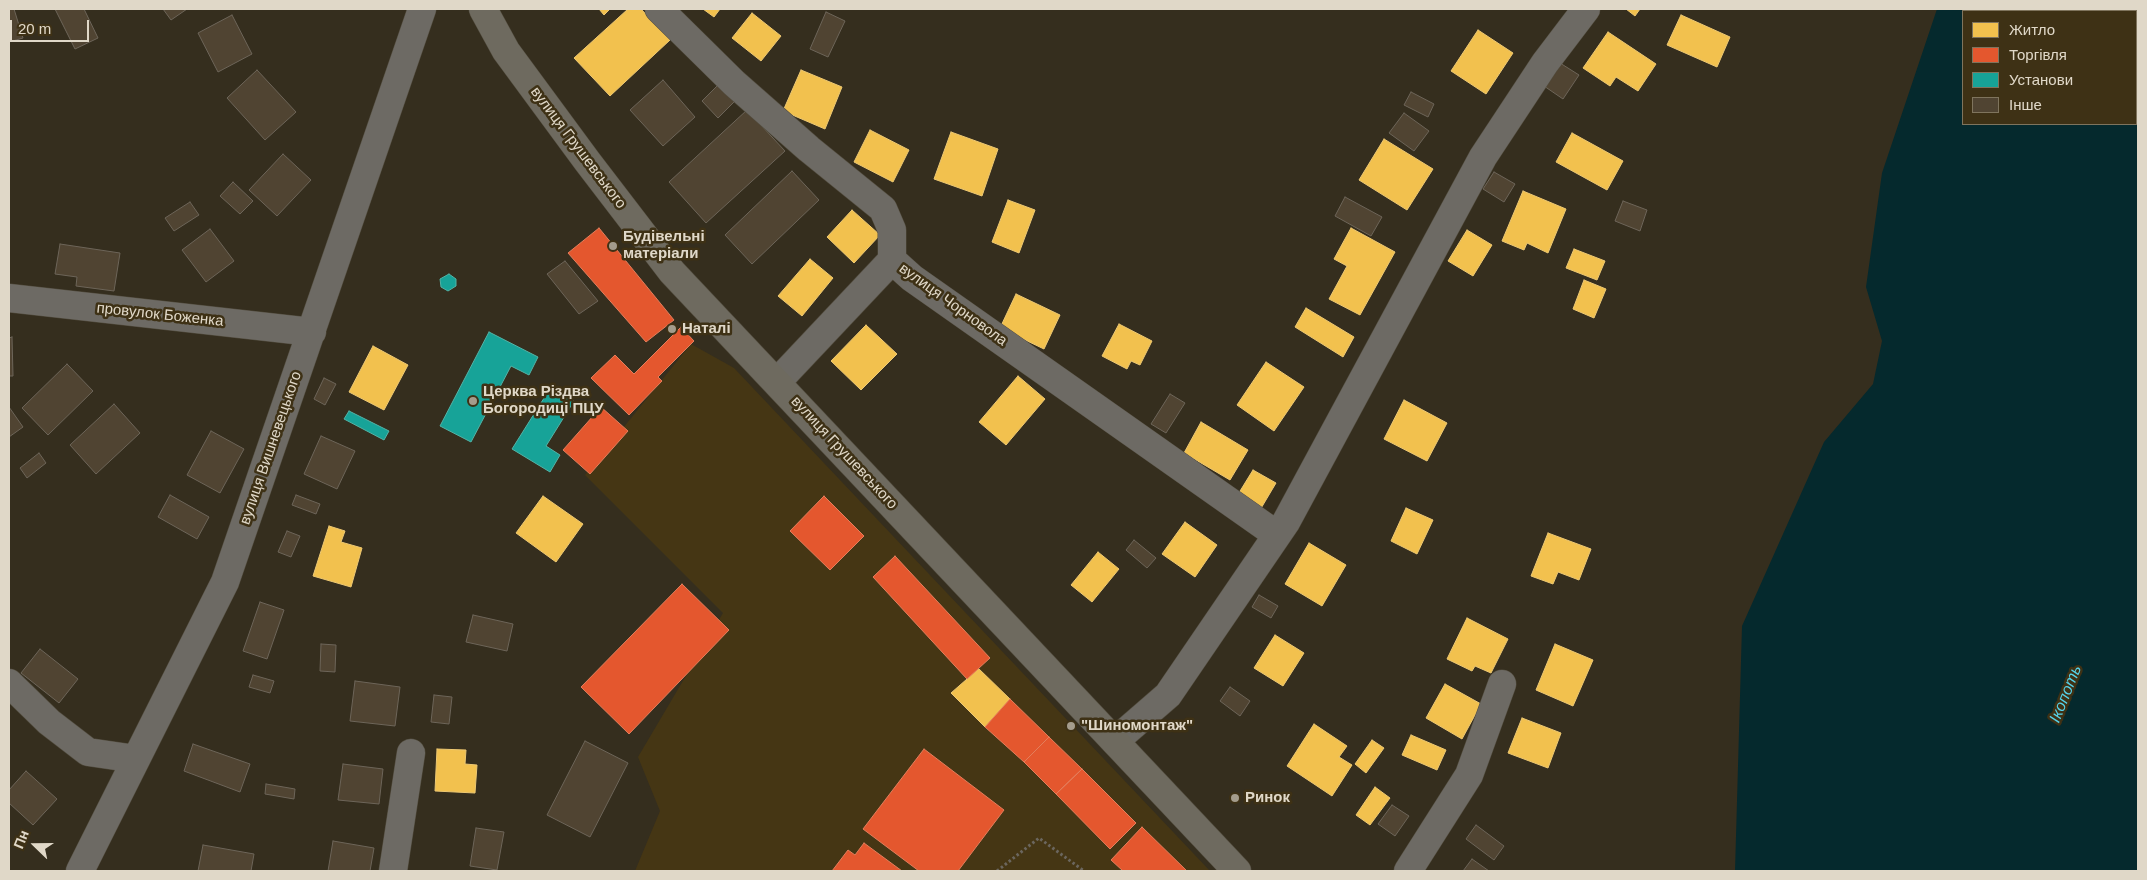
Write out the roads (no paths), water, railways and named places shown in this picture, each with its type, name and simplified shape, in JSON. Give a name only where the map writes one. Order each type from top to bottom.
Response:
[{"type":"main road","name":"вулиця Грушевського","points":[[483,9],[506,50],[587,161],[672,272],[1236,871]]},
{"type":"street","name":"вулиця Вишневецького","points":[[80,871],[225,582],[422,9]]},
{"type":"street","name":"вулиця Чорновола","points":[[659,9],[734,83],[809,149],[883,209],[892,230],[892,260],[912,278],[1277,535]]},
{"type":"street","points":[[1115,741],[1168,695],[1277,535],[1483,156],[1545,63],[1586,9]]},
{"type":"street","points":[[777,382],[892,260]]},
{"type":"street","name":"провулок Боженка","points":[[9,298],[312,332]]},
{"type":"street","points":[[9,683],[49,722],[88,752],[136,759]]},
{"type":"street","points":[[1408,871],[1469,775],[1502,684]]},
{"type":"street","points":[[393,871],[410,753]]},
{"type":"water","name":"Ікопоть","points":[[1937,9],[2138,9],[2138,871],[1735,871],[1742,626],[1824,442],[1873,384],[1882,341],[1866,287],[1882,173]]},
{"type":"place","name":"Будівельні матеріали","points":[[613,246]]},
{"type":"place","name":"Наталі","points":[[672,329]]},
{"type":"place","name":"Церква Різдва Богородиці ПЦУ","points":[[473,401]]},
{"type":"place","name":"\"Шиномонтаж\"","points":[[1071,726]]},
{"type":"place","name":"Ринок","points":[[1235,798]]}]
